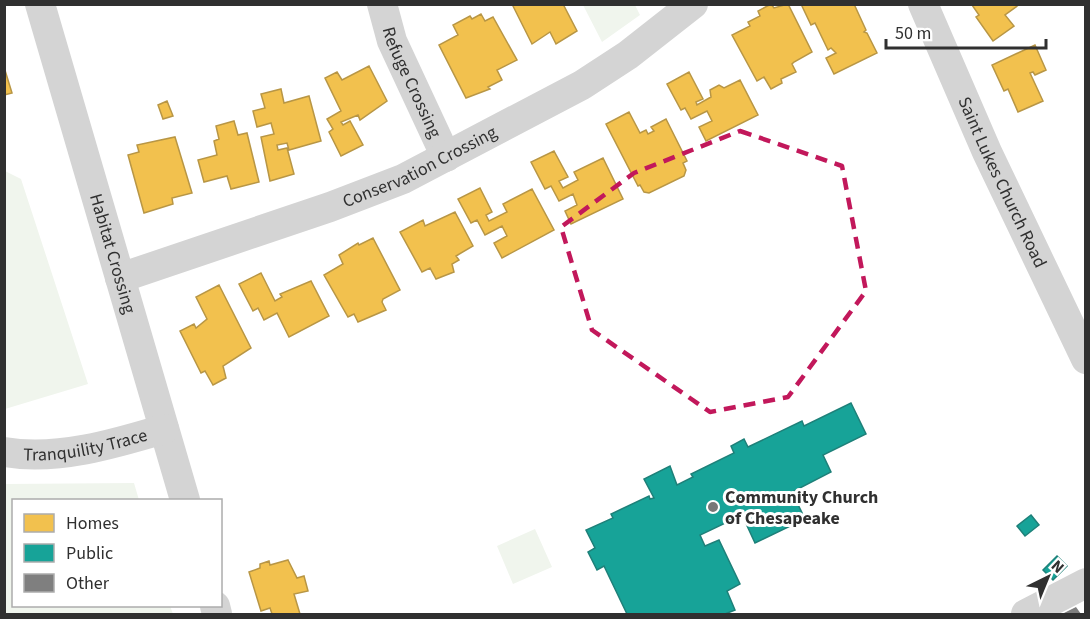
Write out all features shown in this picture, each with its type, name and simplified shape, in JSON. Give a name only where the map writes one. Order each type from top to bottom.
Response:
[{"type":"street","name":"Habitat Crossing","points":[[40,4],[183,499]]},
{"type":"street","name":"Refuge Crossing","points":[[382,4],[392,41],[446,157]]},
{"type":"street","name":"Conservation Crossing","points":[[120,278],[330,207],[403,179],[582,85],[628,55],[693,4]]},
{"type":"street","name":"Saint Lukes Church Road","points":[[923,4],[987,152],[1086,359]]},
{"type":"street","name":"Tranquility Trace","points":[[4,452],[85,449],[118,443],[164,429]]},
{"type":"street","points":[[1026,615],[1086,583]]},
{"type":"highlighted area","points":[[740,131],[842,166],[866,291],[788,397],[710,412],[592,330],[561,227],[634,173]]},
{"type":"shaded area","points":[[583,5],[635,5],[640,15],[602,42]]},
{"type":"shaded area","points":[[5,171],[21,179],[88,384],[5,409]]},
{"type":"shaded area","points":[[134,483],[139,499],[12,499],[12,607],[170,607],[173,614],[5,614],[5,484]]},
{"type":"shaded area","points":[[535,529],[552,567],[513,584],[497,546]]},
{"type":"building: Homes","points":[[512,4],[563,4],[577,31],[556,44],[550,32],[532,44]]},
{"type":"building: Homes","points":[[771,4],[774,8],[788,4],[812,52],[794,62],[792,64],[796,72],[781,79],[782,83],[771,89],[764,77],[757,81],[732,35],[750,26],[748,22],[760,16],[758,11]]},
{"type":"building: Homes","points":[[801,4],[854,4],[866,30],[864,32],[867,33],[877,53],[834,74],[826,58],[836,53],[831,48],[828,50],[815,23],[811,25]]},
{"type":"building: Homes","points":[[1020,4],[1005,15],[1014,26],[993,41],[976,17],[979,15],[972,5]]},
{"type":"building: Homes","points":[[481,14],[485,21],[493,17],[517,60],[497,70],[502,80],[488,87],[490,89],[466,98],[439,45],[458,35],[453,25],[470,16],[472,19]]},
{"type":"building: Homes","points":[[1035,45],[1046,70],[1035,75],[1033,72],[1030,73],[1043,101],[1018,112],[1008,89],[1004,91],[992,65]]},
{"type":"building: Homes","points":[[369,66],[387,101],[360,120],[358,115],[341,122],[343,125],[350,121],[363,145],[341,156],[329,132],[333,129],[327,119],[341,111],[325,78],[337,72],[342,80]]},
{"type":"building: Homes","points":[[4,67],[12,93],[4,95]]},
{"type":"building: Homes","points":[[689,72],[703,99],[696,102],[697,105],[711,97],[710,90],[719,85],[724,88],[740,80],[758,115],[706,141],[699,127],[712,121],[707,111],[691,119],[685,108],[681,110],[667,84]]},
{"type":"building: Homes","points":[[281,89],[284,103],[309,96],[321,141],[289,150],[287,143],[277,145],[278,150],[287,148],[294,174],[270,181],[261,137],[274,134],[271,123],[257,127],[253,111],[265,108],[261,94]]},
{"type":"building: Homes","points":[[167,101],[173,116],[163,119],[158,105]]},
{"type":"building: Homes","points":[[629,112],[640,133],[646,130],[648,134],[654,131],[651,127],[666,119],[687,161],[683,163],[686,170],[684,176],[649,193],[644,192],[640,185],[638,186],[606,124]]},
{"type":"building: Homes","points":[[234,121],[238,135],[247,133],[259,182],[231,189],[227,176],[204,182],[198,160],[217,155],[214,141],[219,139],[216,126]]},
{"type":"building: Homes","points":[[175,137],[192,193],[172,198],[173,204],[144,213],[128,155],[139,152],[137,145]]},
{"type":"building: Homes","points":[[554,151],[568,177],[559,181],[563,188],[578,180],[574,172],[603,158],[623,199],[571,224],[565,211],[577,205],[573,194],[559,201],[551,186],[545,189],[531,162]]},
{"type":"building: Homes","points":[[480,188],[492,212],[486,215],[489,221],[507,212],[503,204],[532,189],[554,230],[502,258],[494,243],[507,236],[502,226],[485,235],[477,220],[471,223],[458,199]]},
{"type":"building: Homes","points":[[455,212],[473,246],[456,256],[459,260],[452,264],[454,272],[436,279],[430,268],[422,272],[400,232],[423,220],[425,226]]},
{"type":"building: Homes","points":[[373,238],[400,290],[383,299],[386,310],[358,322],[354,314],[348,317],[324,275],[343,264],[339,255],[358,243],[359,245]]},
{"type":"building: Homes","points":[[261,273],[275,301],[282,297],[280,294],[311,281],[329,316],[289,337],[277,313],[264,320],[258,308],[253,311],[239,284]]},
{"type":"building: Homes","points":[[219,285],[251,348],[223,366],[226,378],[213,385],[205,371],[201,373],[180,331],[194,324],[196,328],[207,319],[196,297]]},
{"type":"building: Homes","points":[[288,560],[297,578],[304,576],[308,591],[294,594],[300,614],[272,614],[270,608],[261,611],[249,572],[269,561],[270,565]]},
{"type":"building: Public","name":"Community Church of Chesapeake","points":[[851,403],[866,434],[823,455],[831,472],[792,492],[805,519],[755,543],[742,515],[700,535],[705,546],[719,540],[740,584],[727,591],[735,610],[725,614],[627,614],[604,566],[597,570],[588,552],[595,548],[586,530],[613,518],[611,514],[649,496],[650,499],[654,498],[644,479],[670,466],[677,485],[693,477],[691,474],[734,453],[731,446],[744,439],[748,447],[802,421],[804,426]]},
{"type":"building: Public","points":[[1031,515],[1039,525],[1025,536],[1017,526]]},
{"type":"building: Public","points":[[1057,556],[1067,566],[1053,580],[1043,570]]},
{"type":"building: Other","points":[[1076,607],[1081,614],[1062,614]]},
{"type":"place","name":"Community Church of Chesapeake","points":[[713,507]]}]
